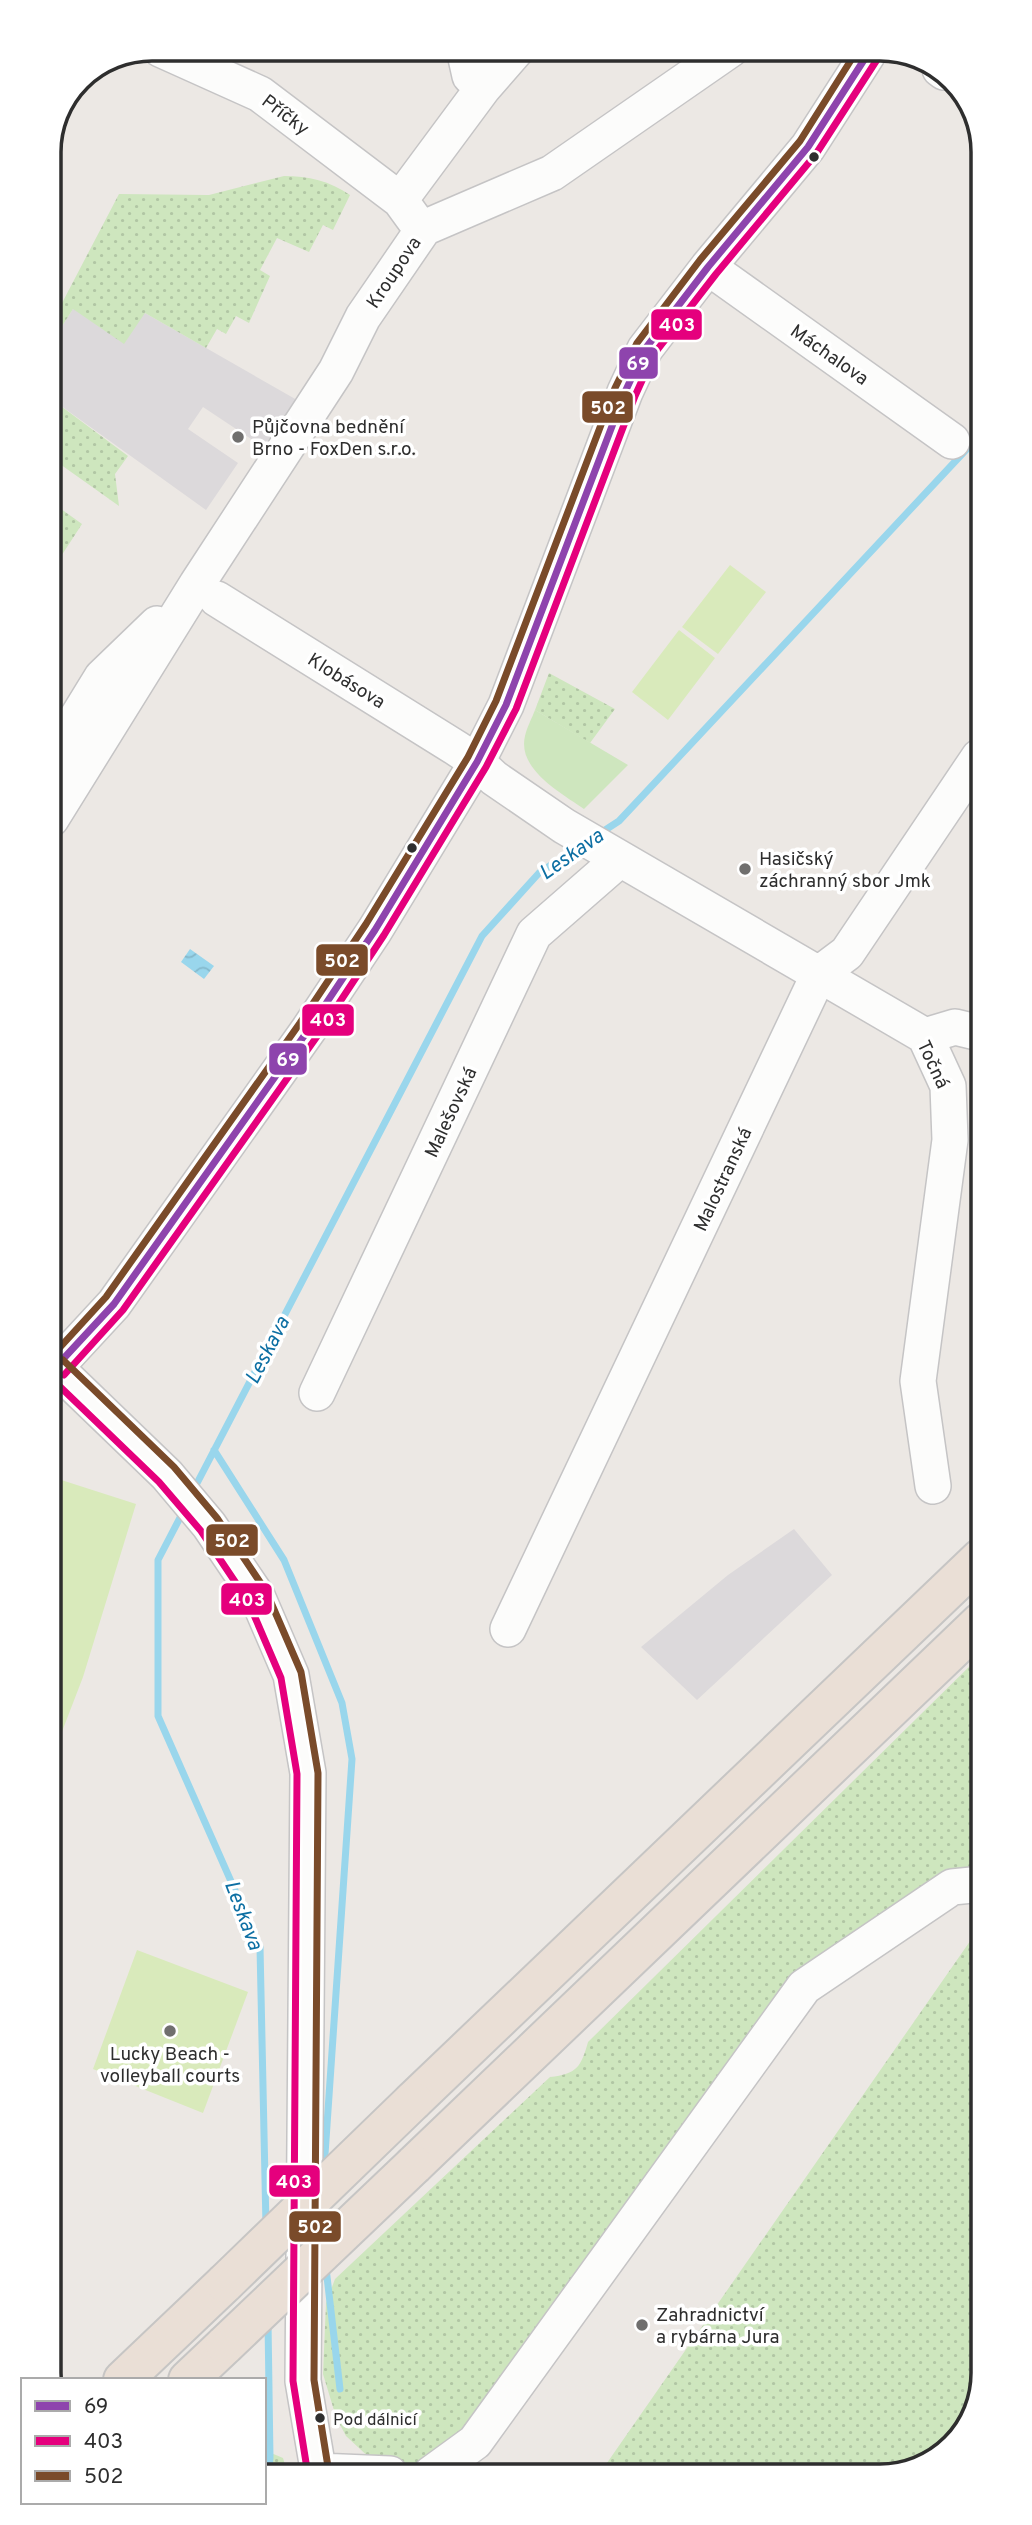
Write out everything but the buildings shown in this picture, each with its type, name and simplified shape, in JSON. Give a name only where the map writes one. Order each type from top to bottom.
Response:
[{"type":"highway","points":[[126,2378],[971,1568]]},
{"type":"highway","points":[[190,2378],[971,1632]]},
{"type":"street","name":"Příčky","points":[[187,61],[260,94],[400,200],[416,222],[424,228]]},
{"type":"street","points":[[467,61],[470,76],[482,88]]},
{"type":"street","points":[[400,200],[482,88],[506,61]]},
{"type":"street","name":"Kroupova","points":[[61,804],[207,592],[336,371],[363,317],[424,228],[552,173],[714,61]]},
{"type":"street","points":[[61,1362],[114,1304],[309,1029],[374,930],[477,762],[506,705],[625,392],[645,349],[708,267],[807,147],[864,61]]},
{"type":"street","name":"Máchalova","points":[[708,267],[952,441]]},
{"type":"street","name":"Kroupova","points":[[61,744],[102,677],[207,592]]},
{"type":"street","name":"Klobásova","points":[[207,592],[477,762]]},
{"type":"street","name":"Točná","points":[[477,762],[494,778],[576,833],[925,1036],[948,1086],[950,1140],[918,1381],[933,1486]]},
{"type":"street","name":"Malostranská","points":[[508,1629],[819,974],[847,953],[971,769]]},
{"type":"street","name":"Malešovská","points":[[317,1393],[534,934],[615,856]]},
{"type":"street","points":[[925,1036],[955,1027],[971,1031]]},
{"type":"street","points":[[61,1377],[167,1475],[209,1525],[257,1596],[291,1675],[308,1773],[303,2381],[317,2464]]},
{"type":"street","points":[[445,2464],[475,2442],[804,1987],[952,1886],[971,1885]]},
{"type":"shaded area","points":[[213,61],[232,61],[226,68]]},
{"type":"shaded area","points":[[73,309],[145,313],[297,400],[263,447],[203,407],[188,429],[238,463],[206,510],[61,406],[61,328]]},
{"type":"shaded area","points":[[794,1529],[832,1575],[697,1700],[641,1647],[728,1575]]},
{"type":"green space","points":[[284,176],[318,180],[350,195],[333,230],[323,225],[309,252],[277,238],[260,270],[270,276],[249,323],[236,316],[226,334],[217,329],[206,348],[145,313],[124,344],[73,309],[61,328],[61,305],[119,194],[209,195]]},
{"type":"green space","points":[[61,406],[128,456],[115,474],[119,506],[61,465]]},
{"type":"green space","points":[[61,509],[82,524],[61,556]]},
{"type":"green space","points":[[730,565],[766,592],[718,654],[682,627]]},
{"type":"green space","points":[[679,630],[715,658],[668,720],[632,692]]},
{"type":"green space","points":[[549,673],[615,709],[590,743],[535,710]]},
{"type":"green space","points":[[535,710],[628,765],[584,809],[553,788],[528,759],[524,748],[525,736]]},
{"type":"green space","points":[[61,1480],[136,1504],[83,1677],[61,1734]]},
{"type":"green space","points":[[971,1665],[971,1890],[804,1987],[439,2464],[376,2464],[346,2436],[336,2417],[323,2374],[326,2303],[335,2279],[550,2077],[566,2074],[576,2068],[583,2058],[588,2042]]},
{"type":"green space","points":[[971,1940],[971,2373],[968,2396],[955,2423],[944,2437],[925,2452],[898,2462],[606,2464]]},
{"type":"green space","name":"Lucky Beach - volleyball courts","points":[[137,1950],[248,1992],[203,2113],[93,2069]]},
{"type":"green space","points":[[266,2451],[283,2458],[285,2464],[266,2464]]},
{"type":"water","points":[[190,949],[214,966],[204,979],[181,962]]},
{"type":"waterway","name":"Leskava","points":[[599,834],[619,821],[971,444]]},
{"type":"waterway","name":"Leskava","points":[[194,1489],[482,936],[539,873],[580,846]]},
{"type":"waterway","points":[[214,1450],[284,1560],[342,1703],[352,1759],[324,2169]]},
{"type":"waterway","name":"Leskava","points":[[184,1510],[158,1560],[158,1716],[260,1947],[266,2226]]},
{"type":"waterway","points":[[326,2268],[340,2389]]},
{"type":"waterway","name":"Leskava","points":[[268,2322],[269,2464]]},
{"type":"transit line","name":"502","points":[[61,1346],[106,1297],[300,1023],[366,924],[468,757],[496,701],[615,388],[637,343],[700,260],[800,141],[850,61]]},
{"type":"transit line","name":"69","points":[[61,1361],[114,1304],[309,1029],[375,930],[477,762],[506,705],[625,392],[645,349],[708,267],[808,147],[863,61]]},
{"type":"transit line","name":"403","points":[[64,1375],[123,1310],[318,1035],[384,935],[486,767],[516,709],[635,396],[654,354],[716,274],[816,154],[876,61]]},
{"type":"transit line","name":"502","points":[[63,1360],[174,1467],[217,1518],[266,1591],[301,1672],[318,1773],[314,2380],[328,2464]]},
{"type":"transit line","name":"403","points":[[61,1388],[159,1482],[201,1531],[248,1601],[281,1678],[297,1774],[293,2381],[306,2464]]},
{"type":"place","name":"Půjčovna bednění Brno - FoxDen s.r.o.","points":[[238,437]]},
{"type":"place","name":"Hasičský záchranný sbor Jmk","points":[[745,869]]},
{"type":"place","name":"Lucky Beach - volleyball courts","points":[[170,2031]]},
{"type":"place","name":"Zahradnictví a rybárna Jura","points":[[642,2325]]},
{"type":"place","name":"Pod dálnicí","points":[[320,2418]]}]
